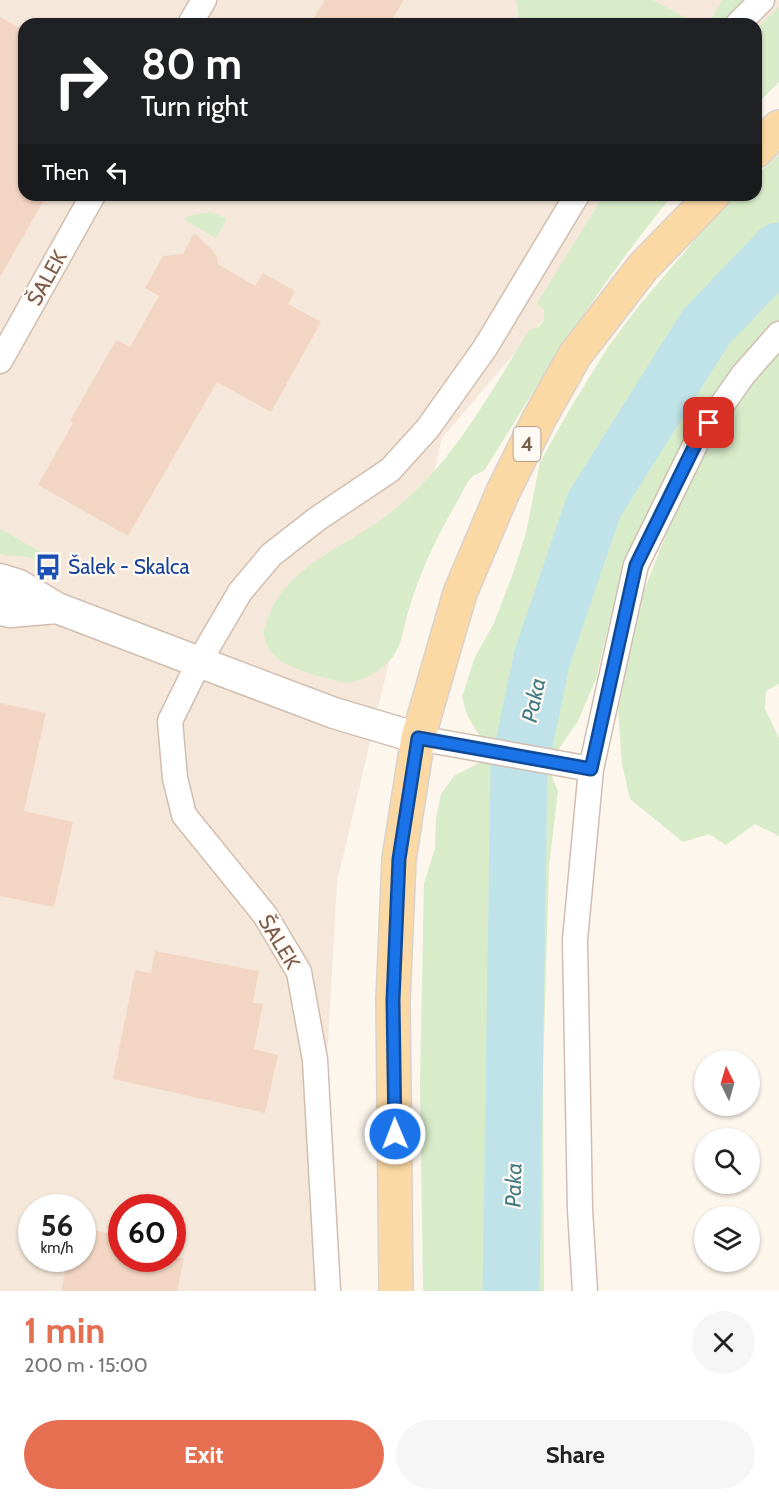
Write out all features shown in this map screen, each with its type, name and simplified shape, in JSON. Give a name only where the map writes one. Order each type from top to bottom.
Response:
[{"type":"main road","points":[[762,145],[779,127]]},
{"type":"main road","name":"4","points":[[396,1291],[393,988],[399,859],[418,738],[460,593],[502,494],[538,419],[575,355],[643,267],[707,201]]},
{"type":"street","points":[[194,18],[204,0]]},
{"type":"street","points":[[744,18],[762,0]]},
{"type":"street","name":"ŠALEK","points":[[0,361],[90,201]]},
{"type":"street","name":"ŠALEK","points":[[328,1291],[315,1060],[299,972],[265,915],[184,815],[175,778],[170,721],[199,662],[240,592],[271,555],[317,519],[390,470],[428,428],[484,348],[574,201]]},
{"type":"street","points":[[585,1291],[580,1210],[574,940],[591,769],[636,565],[698,439],[743,375],[779,333]]},
{"type":"street","points":[[0,579],[19,585],[57,608],[334,713],[418,738],[591,769]]},
{"type":"street","points":[[0,610],[10,612],[57,608]]},
{"type":"shaded area","points":[[0,0],[779,0],[779,44],[762,64],[762,18],[18,18],[18,201],[645,201],[442,438],[337,882],[314,1291],[0,1291]]},
{"type":"green space","points":[[516,0],[653,0],[686,18],[519,18]]},
{"type":"green space","points":[[722,0],[748,0],[728,18],[712,18]]},
{"type":"green space","points":[[779,7],[779,82],[762,99],[762,23]]},
{"type":"green space","points":[[779,154],[779,237],[689,331],[627,429],[574,524],[529,646],[507,744],[482,740],[467,715],[462,697],[475,657],[494,623],[511,579],[526,533],[540,462],[608,347],[638,307],[720,210],[730,201],[762,201],[762,170]]},
{"type":"green space","points":[[600,201],[668,201],[597,295],[484,471],[473,476],[466,485],[430,554],[413,597],[397,651],[389,661],[376,672],[360,680],[344,683],[282,662],[267,646],[264,632],[274,604],[285,588],[315,562],[382,519],[427,479],[465,432],[529,330],[539,327],[544,320],[544,310],[537,303]]},
{"type":"green space","points":[[210,212],[227,219],[216,238],[185,220],[188,216]]},
{"type":"green space","points":[[779,264],[779,321],[628,559],[609,623],[596,679],[578,721],[558,750],[552,752],[539,750],[553,658],[568,611],[609,504],[710,338]]},
{"type":"green space","points":[[779,348],[779,684],[766,691],[765,709],[779,738],[779,836],[755,824],[726,845],[709,834],[683,842],[630,799],[622,764],[618,710],[640,601],[674,514],[711,440],[756,374]]},
{"type":"green space","points":[[0,529],[39,551],[35,559],[0,554]]},
{"type":"green space","points":[[487,759],[505,762],[499,872],[495,1223],[501,1291],[423,1291],[420,1082],[424,883],[435,848],[436,818],[441,794],[454,776]]},
{"type":"green space","points":[[534,767],[549,770],[558,791],[549,866],[543,1072],[544,1291],[523,1291],[527,1065],[525,873]]},
{"type":"building","points":[[325,0],[404,0],[393,18],[314,18]]},
{"type":"building","points":[[0,17],[18,27],[18,201],[44,201],[0,277]]},
{"type":"building","points":[[194,233],[213,251],[218,264],[255,286],[263,273],[295,291],[288,304],[321,322],[271,412],[217,382],[128,536],[38,485],[73,423],[70,421],[116,340],[130,347],[159,296],[145,288],[163,256],[183,254]]},
{"type":"building","points":[[0,703],[46,713],[24,811],[73,822],[54,907],[0,896]]},
{"type":"building","points":[[155,951],[259,971],[253,1003],[263,1004],[254,1049],[278,1055],[265,1113],[113,1079],[135,970],[151,973]]},
{"type":"building","points":[[96,1231],[108,1233],[108,1272],[181,1272],[177,1291],[61,1291],[65,1272],[96,1272]]},
{"type":"waterway","name":"Paka","points":[[511,1291],[519,768],[542,658],[594,505],[706,327],[779,251]]},
{"type":"place","name":"Šalek - Skalca","points":[[48,567]]},
{"type":"route","points":[[395,1134],[393,1000],[399,859],[418,738],[591,769],[636,565],[698,439],[709,423]]}]
